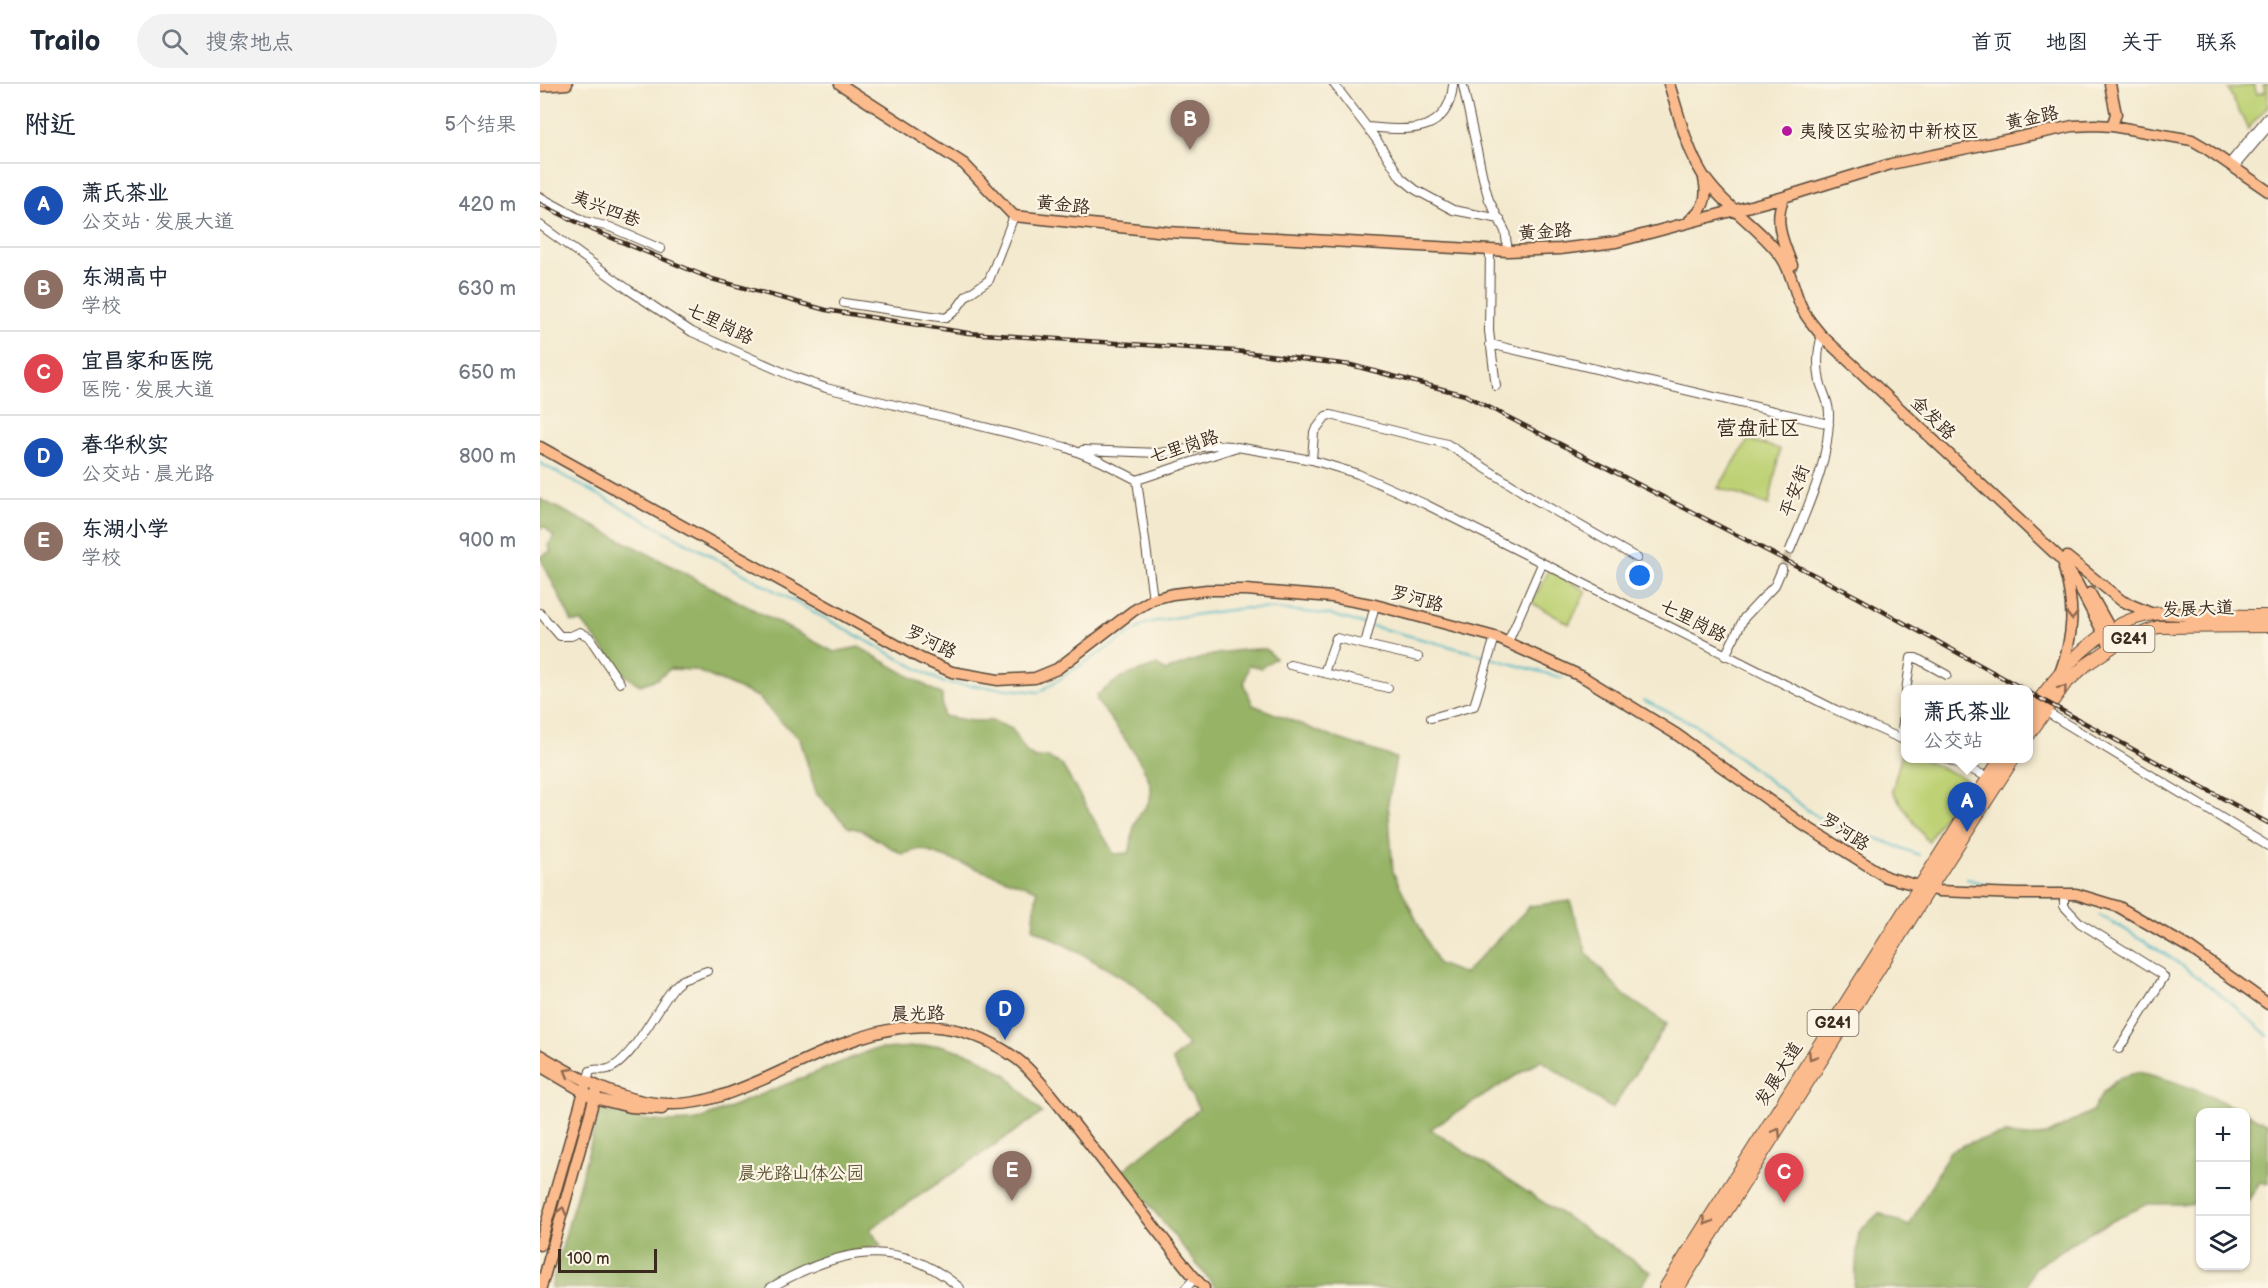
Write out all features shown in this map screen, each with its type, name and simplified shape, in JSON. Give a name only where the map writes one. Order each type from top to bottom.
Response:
[{"type":"highway","name":"发展大道","points":[[2033,709],[2059,676],[2088,646],[2108,633],[2153,614],[2268,616]]},
{"type":"highway","name":"发展大道","points":[[2033,729],[2072,678],[2086,665],[2115,646],[2158,627],[2268,626]]},
{"type":"highway","name":"发展大道","points":[[1678,1288],[1998,763]]},
{"type":"highway","name":"发展大道","points":[[1665,1288],[1924,887],[2011,763]]},
{"type":"main road","points":[[540,86],[567,84]]},
{"type":"main road","name":"黄金路","points":[[840,84],[964,164],[1014,216],[1167,232],[1508,251],[1560,249],[1616,242],[1784,197],[1891,164],[2073,126],[2095,124],[2192,140],[2233,164],[2268,191]]},
{"type":"main road","points":[[1669,84],[1691,153],[1703,176],[1706,198],[1703,208],[1685,223]]},
{"type":"main road","points":[[1674,84],[1696,150],[1708,172],[1740,209]]},
{"type":"main road","points":[[2103,84],[2112,126]]},
{"type":"main road","points":[[2110,84],[2116,114],[2112,126]]},
{"type":"main road","points":[[2233,164],[2268,186]]},
{"type":"main road","points":[[1703,176],[1740,209]]},
{"type":"main road","points":[[1784,197],[1779,207],[1779,228],[1792,265]]},
{"type":"main road","name":"金发路","points":[[1740,209],[1774,238],[1792,265],[1806,306],[1825,332],[2064,558],[2084,580],[2115,646]]},
{"type":"main road","name":"金发路","points":[[1740,209],[1784,261],[1802,308],[1822,336],[2064,558]]},
{"type":"main road","name":"罗河路","points":[[540,447],[920,658],[952,672],[998,680],[1035,678],[1057,669],[1132,611],[1153,599],[1207,590],[1246,590],[1332,597],[1375,605],[1495,637],[1583,677],[1631,706],[1676,734],[1802,824],[1886,877],[1939,891],[2076,894],[2118,907],[2190,948],[2268,1004]]},
{"type":"main road","points":[[2064,558],[2122,601],[2153,614]]},
{"type":"main road","points":[[2059,676],[2068,651],[2073,622],[2071,594],[2064,558]]},
{"type":"main road","name":"晨光路","points":[[540,1066],[630,1107],[671,1110],[705,1106],[745,1093],[879,1035],[937,1032],[966,1037],[989,1047],[1014,1063],[1046,1099],[1191,1285],[1204,1288]]},
{"type":"main road","name":"晨光路","points":[[540,1055],[590,1090]]},
{"type":"main road","points":[[540,1245],[590,1090]]},
{"type":"main road","points":[[541,1288],[590,1090]]},
{"type":"street","points":[[1334,84],[1367,127],[1401,178],[1416,190],[1453,210],[1500,219]]},
{"type":"street","points":[[1367,127],[1408,130],[1424,126],[1436,120],[1446,107],[1450,100],[1451,85],[1465,85],[1483,178],[1489,200],[1500,219],[1508,251]]},
{"type":"street","points":[[2233,164],[2268,117]]},
{"type":"street","points":[[2233,164],[2268,127]]},
{"type":"street","name":"夷兴四巷","points":[[540,197],[584,221],[610,227],[661,249]]},
{"type":"street","points":[[844,303],[946,318],[956,310],[966,296],[989,280],[1014,216]]},
{"type":"street","name":"七里岗路","points":[[540,225],[628,290],[692,333],[794,377],[826,388],[1065,447],[1100,460],[1137,480],[1237,447],[1312,460],[1358,474],[1425,504],[1725,656],[1901,739]]},
{"type":"street","points":[[1490,250],[1490,344],[1496,386]]},
{"type":"street","name":"平安街","points":[[1791,550],[1814,490],[1827,446],[1830,410],[1820,380],[1817,353],[1822,336]]},
{"type":"street","points":[[1490,344],[1829,424]]},
{"type":"street","points":[[1312,460],[1314,432],[1326,416],[1331,415],[1447,444],[1534,499],[1638,558]]},
{"type":"street","points":[[1065,447],[1094,452],[1159,453],[1216,445],[1237,447]]},
{"type":"street","points":[[1137,480],[1153,599]]},
{"type":"street","points":[[1508,642],[1542,564]]},
{"type":"street","points":[[1725,656],[1744,618],[1775,585],[1782,569]]},
{"type":"street","points":[[1365,644],[1375,605]]},
{"type":"street","points":[[540,613],[560,636],[571,636],[580,632],[589,637],[620,683]]},
{"type":"street","points":[[1431,718],[1473,706],[1495,637]]},
{"type":"street","points":[[1324,673],[1336,638],[1419,657]]},
{"type":"street","points":[[1907,685],[1911,658],[1916,658],[1947,675]]},
{"type":"street","points":[[1290,665],[1388,688]]},
{"type":"street","points":[[2045,711],[2268,846]]},
{"type":"street","points":[[1955,763],[1988,777]]},
{"type":"street","points":[[2064,894],[2064,906],[2080,923],[2164,977],[2119,1049]]},
{"type":"street","points":[[590,1090],[590,1071],[608,1070],[639,1039],[675,986],[682,980],[707,971]]},
{"type":"street","points":[[770,1288],[816,1266],[843,1257],[888,1252],[918,1261],[960,1288]]},
{"type":"green space","points":[[2263,84],[2268,84],[2268,106],[2248,129],[2228,89],[2254,85],[2257,94],[2265,92]]},
{"type":"green space","points":[[1748,440],[1780,449],[1769,505],[1718,488]]},
{"type":"green space","points":[[540,499],[834,652],[859,647],[942,695],[943,716],[972,721],[993,721],[1012,729],[1027,753],[1035,758],[1047,757],[1062,765],[1114,854],[1129,853],[1136,821],[1148,804],[1151,793],[1146,773],[1139,760],[1097,701],[1097,695],[1122,677],[1157,665],[1166,671],[1215,654],[1266,649],[1275,658],[1261,668],[1249,665],[1244,684],[1253,705],[1327,735],[1396,758],[1388,803],[1393,872],[1438,964],[1464,974],[1530,906],[1570,901],[1587,954],[1624,995],[1667,1024],[1612,1109],[1541,1060],[1430,1129],[1651,1272],[1640,1288],[1216,1288],[1122,1171],[1199,1109],[1172,1060],[1188,1046],[1138,987],[1033,928],[1037,890],[921,849],[902,854],[861,830],[848,827],[816,793],[800,739],[758,697],[695,670],[670,669],[657,679],[640,685],[623,674],[582,622],[572,622],[540,557],[551,551],[548,545],[554,537],[544,526],[540,529]]},
{"type":"green space","points":[[1549,570],[1586,591],[1569,624],[1532,603]]},
{"type":"green space","points":[[1901,757],[1901,763],[1931,763],[1966,779],[1928,842],[1892,791]]},
{"type":"green space","name":"晨光路山体公园","points":[[940,1045],[974,1055],[1007,1075],[1042,1113],[870,1229],[881,1246],[803,1265],[761,1288],[551,1288],[600,1109],[648,1120],[672,1122],[698,1120],[871,1050]]},
{"type":"green space","points":[[2138,1072],[2152,1075],[2205,1094],[2235,1108],[2196,1108],[2196,1204],[2147,1204],[2088,1233],[2034,1268],[2026,1288],[1854,1288],[1859,1232],[1879,1213],[1909,1226],[1950,1151],[1971,1142],[2006,1134],[2025,1137],[2047,1135],[2092,1111],[2103,1093],[2119,1078]]},
{"type":"green space","points":[[2250,1115],[2268,1124],[2268,1184],[2260,1182],[2250,1198]]},
{"type":"waterway","points":[[540,463],[944,683],[1039,692],[1147,623],[1178,617],[1245,608],[1276,609],[1332,615],[1367,625]]},
{"type":"waterway","points":[[1372,626],[1486,656]]},
{"type":"waterway","points":[[1491,658],[1563,678]]},
{"type":"waterway","points":[[1643,700],[1696,725],[1829,824],[1879,839],[1919,855]]},
{"type":"waterway","points":[[1967,879],[2002,888]]},
{"type":"waterway","points":[[2099,915],[2122,927],[2188,970],[2268,1036]]},
{"type":"tunnel","points":[[1782,569],[1790,550]]},
{"type":"railway","points":[[540,204],[595,231],[712,279],[826,310],[968,333],[1235,351],[1351,365],[1465,395],[1857,597],[2016,685]]},
{"type":"railway","points":[[2033,695],[2268,823]]},
{"type":"place","name":"夷陵区实验初中新校区","points":[[1787,131]]},
{"type":"place","name":"东湖高中","points":[[1190,150]]},
{"type":"place","name":"萧氏茶业","points":[[1967,832]]},
{"type":"place","name":"春华秋实","points":[[1005,1040]]},
{"type":"place","name":"东湖小学","points":[[1012,1201]]},
{"type":"place","name":"宜昌家和医院","points":[[1784,1203]]},
{"type":"district","name":"营盘社区","points":[[1758,428]]}]
